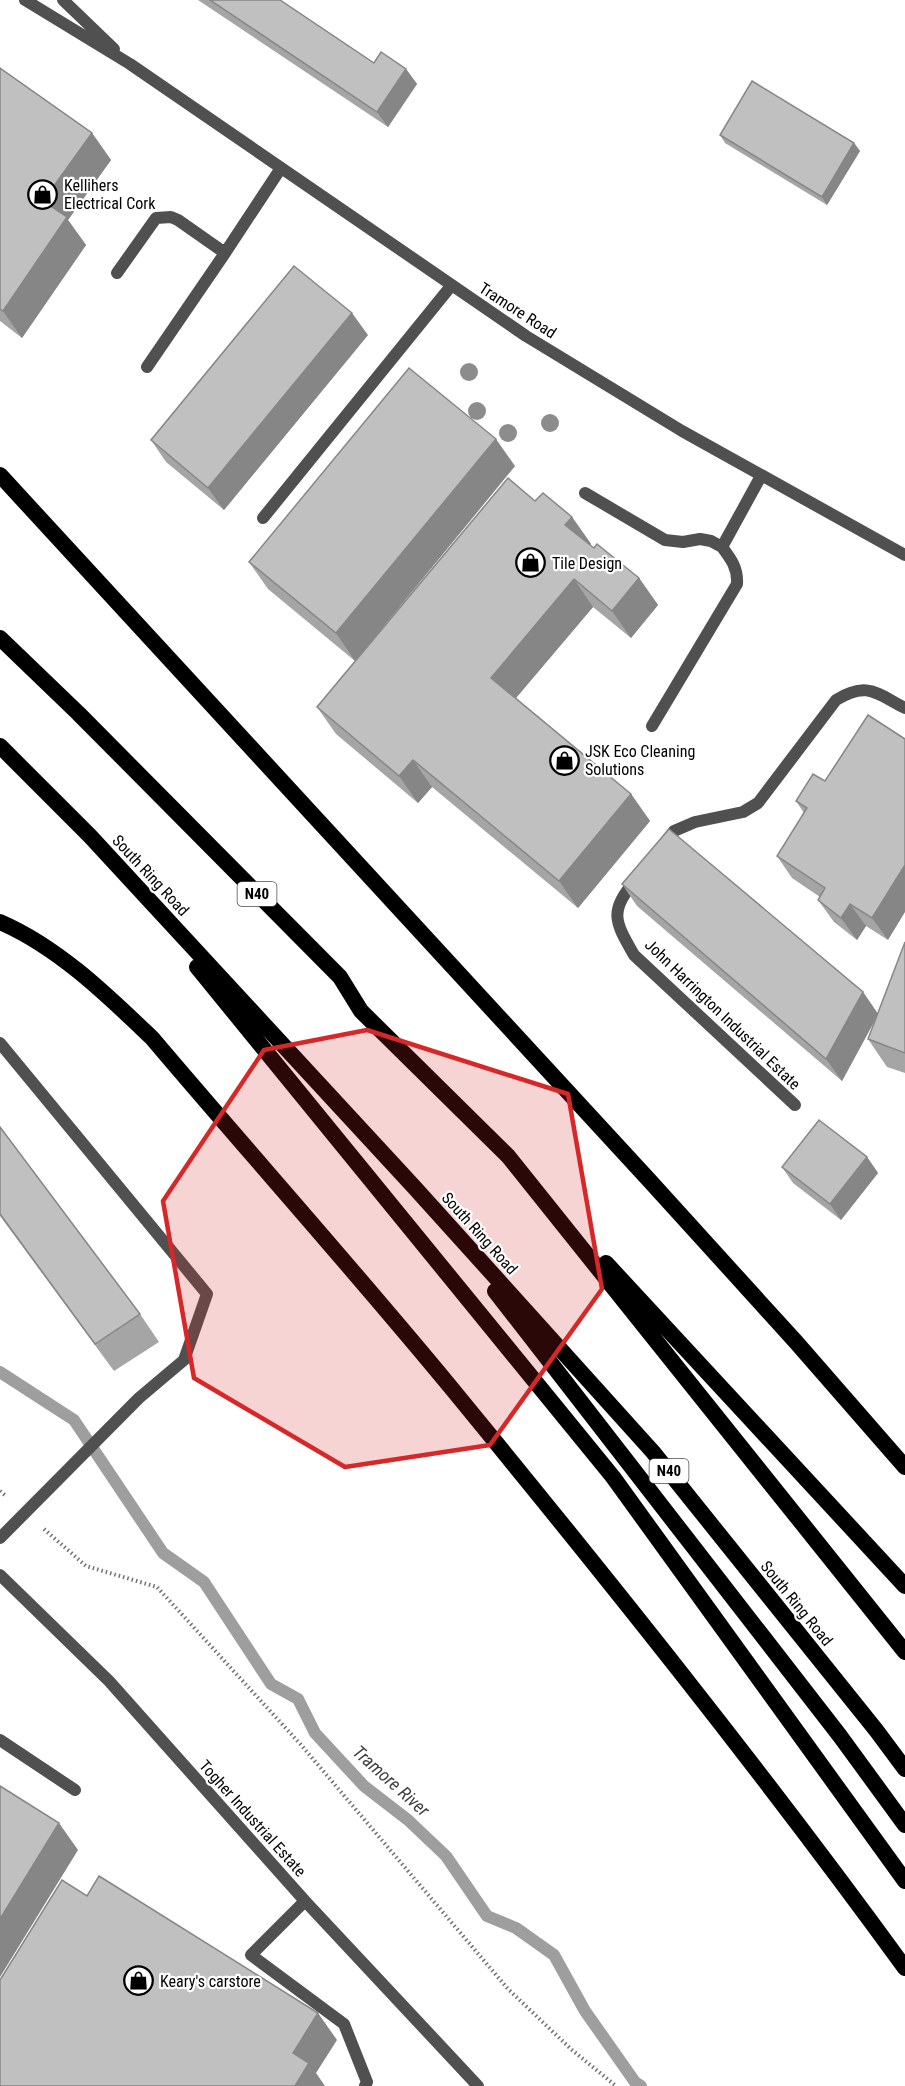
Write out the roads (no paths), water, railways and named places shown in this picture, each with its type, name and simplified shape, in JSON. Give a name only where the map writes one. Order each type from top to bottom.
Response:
[{"type":"highway","points":[[0,475],[649,1180],[796,1342],[905,1467]]},
{"type":"highway","name":"N40","points":[[0,638],[78,713],[340,977],[361,1011],[508,1156],[905,1652]]},
{"type":"highway","name":"South Ring Road","points":[[0,746],[90,836],[415,1188],[654,1452],[905,1769]]},
{"type":"highway","points":[[90,836],[613,1477],[905,1881]]},
{"type":"highway","points":[[0,922],[73,967],[104,991],[152,1038],[466,1406],[690,1684],[814,1843],[905,1968]]},
{"type":"highway","points":[[508,1156],[905,1586]]},
{"type":"highway","points":[[415,1188],[840,1736],[905,1825]]},
{"type":"street","name":"Tramore Road","points":[[25,0],[130,64],[367,225],[451,286],[603,384],[761,476],[905,555]]},
{"type":"street","name":"Tramore Road","points":[[63,0],[130,64]]},
{"type":"street","points":[[147,366],[280,168]]},
{"type":"street","points":[[117,273],[156,218],[163,216],[178,220],[225,253]]},
{"type":"street","points":[[263,518],[451,286]]},
{"type":"street","points":[[722,547],[761,476]]},
{"type":"street","points":[[585,493],[665,540],[711,541],[722,547],[738,572],[737,584],[652,726]]},
{"type":"street","points":[[654,856],[674,831],[695,822],[743,812],[758,803],[836,700],[849,692],[860,689],[870,690],[905,708]]},
{"type":"street","name":"John Harrington Industrial Estate","points":[[641,873],[621,898],[617,919],[623,936],[634,955],[795,1105]]},
{"type":"street","points":[[0,1043],[207,1294],[184,1360],[128,1409],[0,1538]]},
{"type":"street","name":"Togher Industrial Estate","points":[[0,1575],[109,1681],[305,1901],[478,2086]]},
{"type":"street","points":[[0,1740],[75,1790]]},
{"type":"street","points":[[305,1901],[251,1955],[344,2024],[368,2082],[365,2086]]},
{"type":"waterway","name":"Tramore River","points":[[0,1372],[74,1420],[163,1553],[204,1582],[271,1684],[298,1699],[315,1733],[364,1786],[408,1820],[446,1856],[487,1916],[516,1928],[554,1955],[585,2011],[635,2082],[641,2086]]},
{"type":"place","name":"Kellihers Electrical Cork","points":[[43,194]]},
{"type":"place","name":"Tile Design","points":[[531,563]]},
{"type":"place","name":"JSK Eco Cleaning Solutions","points":[[564,760]]},
{"type":"place","name":"Keary's carstore","points":[[139,1981]]}]
